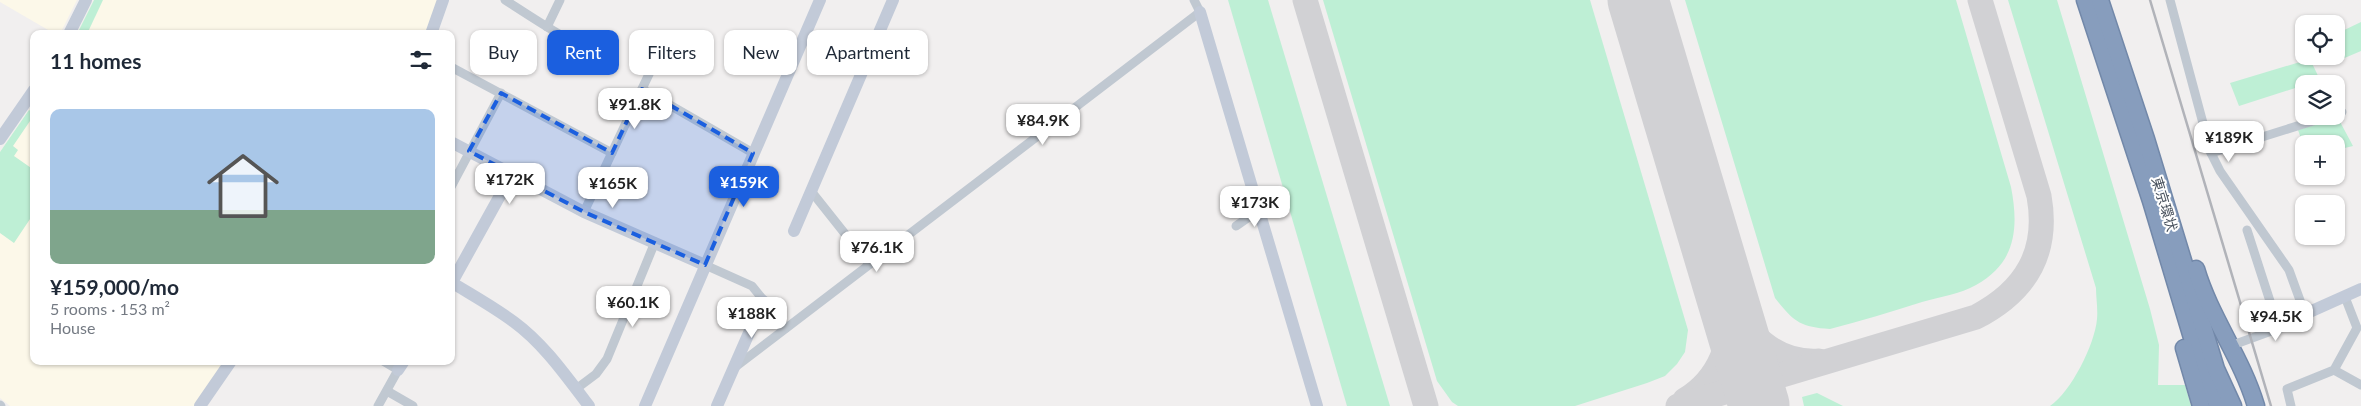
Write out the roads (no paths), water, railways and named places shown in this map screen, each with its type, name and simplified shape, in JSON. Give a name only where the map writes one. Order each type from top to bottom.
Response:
[{"type":"highway","name":"東京環状","points":[[2085,0],[2151,201],[2199,361],[2218,406]]},
{"type":"highway","name":"東京環状","points":[[2100,0],[2146,139],[2213,361],[2233,406]]},
{"type":"highway","points":[[2110,32],[2154,135],[2200,283],[2251,389],[2256,406]]},
{"type":"highway","points":[[2129,138],[2142,207],[2201,406]]},
{"type":"street","points":[[70,30],[86,0]]},
{"type":"street","points":[[433,30],[443,0]]},
{"type":"street","points":[[505,0],[552,30]]},
{"type":"street","points":[[547,27],[560,0]]},
{"type":"street","points":[[797,52],[820,0]]},
{"type":"street","points":[[794,231],[893,0]]},
{"type":"street","points":[[2170,0],[2211,153],[2220,171],[2289,270],[2305,314]]},
{"type":"street","points":[[732,370],[1198,4],[1317,406]]},
{"type":"street","points":[[455,69],[612,153]]},
{"type":"street","points":[[584,212],[649,75]]},
{"type":"street","points":[[645,406],[787,75]]},
{"type":"street","points":[[642,89],[753,153]]},
{"type":"street","points":[[455,179],[500,93]]},
{"type":"street","points":[[0,139],[30,96]]},
{"type":"street","points":[[2211,153],[2300,125]]},
{"type":"street","points":[[455,144],[584,212],[752,286],[786,328]]},
{"type":"street","points":[[455,276],[512,174]]},
{"type":"street","points":[[811,191],[869,264]]},
{"type":"street","points":[[1236,226],[1259,210]]},
{"type":"street","points":[[2247,230],[2279,329]]},
{"type":"street","points":[[576,389],[596,374],[607,359],[655,242]]},
{"type":"street","points":[[455,285],[514,322],[554,361],[589,406]]},
{"type":"street","points":[[2230,346],[2299,321],[2305,314],[2361,289]]},
{"type":"street","points":[[2291,406],[2287,389],[2334,370],[2356,328],[2344,297]]},
{"type":"street","points":[[717,406],[763,301]]},
{"type":"street","points":[[200,406],[228,365]]},
{"type":"street","points":[[378,406],[401,366]]},
{"type":"street","points":[[2334,370],[2361,384]]},
{"type":"street","points":[[387,391],[413,406]]},
{"type":"railway","points":[[2150,0],[2271,406]]}]
